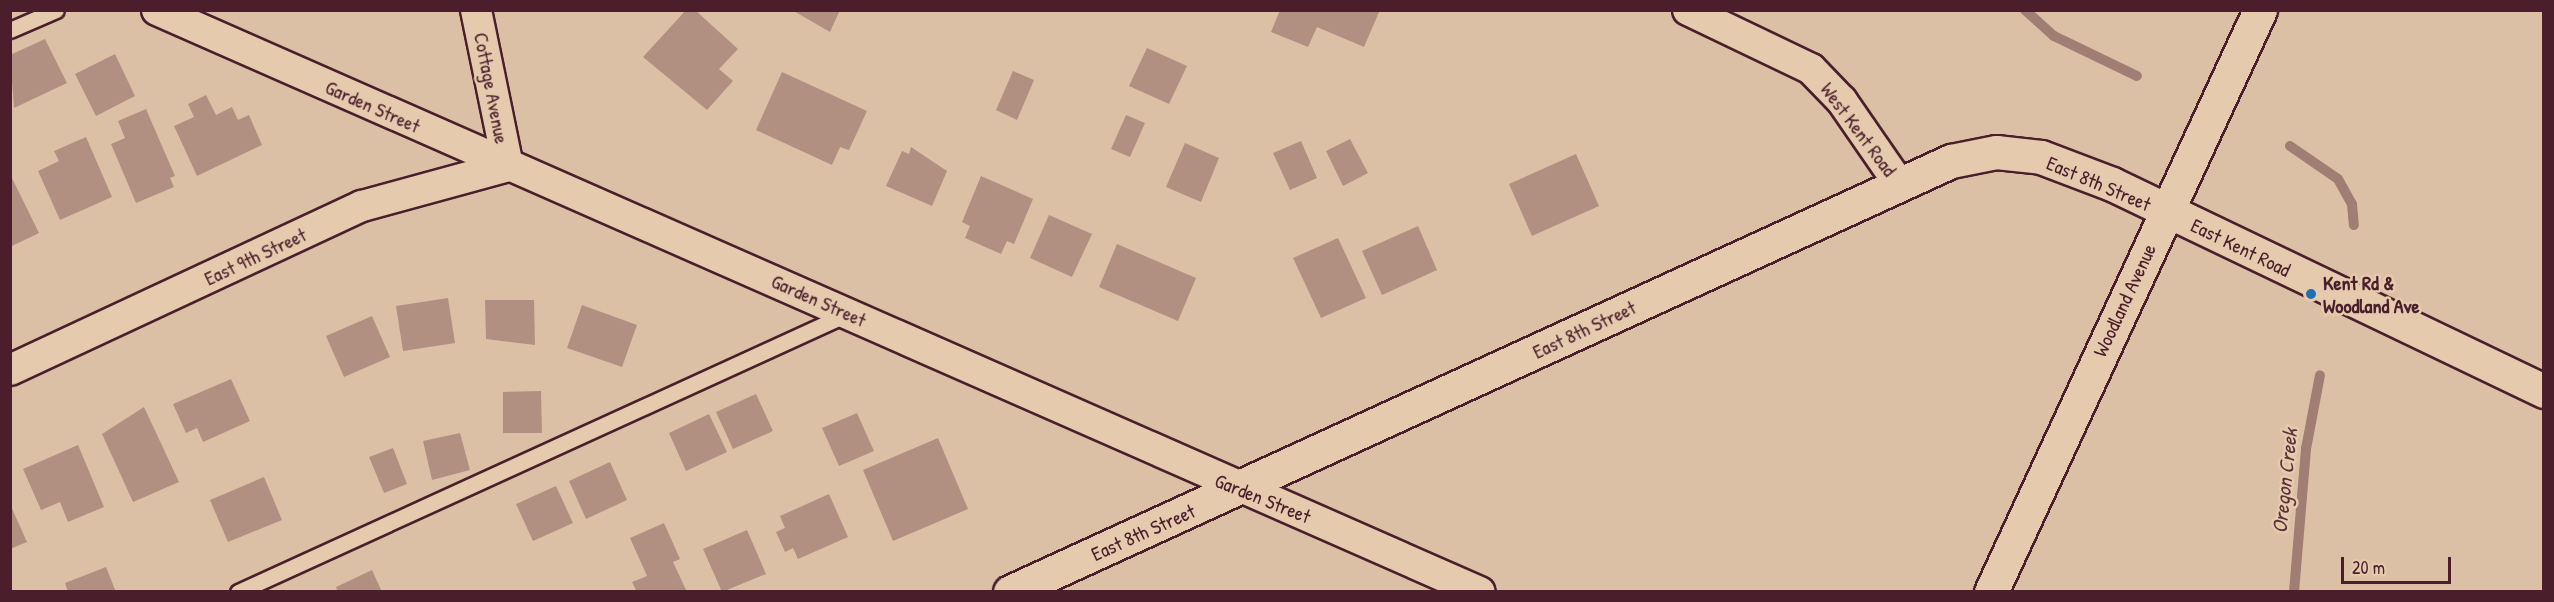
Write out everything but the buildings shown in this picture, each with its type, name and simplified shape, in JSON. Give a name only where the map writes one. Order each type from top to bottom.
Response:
[{"type":"street","name":"Garden Street","points":[[157,10],[508,166],[849,313],[1239,490],[1480,591]]},
{"type":"street","name":"Cottage Avenue","points":[[476,10],[508,166]]},
{"type":"street","name":"West Kent Road","points":[[1688,10],[1811,69],[1842,101],[1900,185]]},
{"type":"street","name":"Woodland Avenue","points":[[1991,591],[2260,10]]},
{"type":"street","name":"East 8th Street","points":[[1010,591],[1239,490],[1951,161],[1996,152],[2041,157],[2166,212]]},
{"type":"street","name":"East 9th Street","points":[[10,369],[362,206],[508,166]]},
{"type":"street","name":"East Kent Road","points":[[2166,212],[2544,391]]},
{"type":"lane","points":[[10,30],[56,10]]},
{"type":"lane","points":[[238,591],[849,313]]},
{"type":"waterway","name":"Oregon Creek","points":[[2025,10],[2054,36],[2137,76]]},
{"type":"waterway","name":"Oregon Creek","points":[[2290,146],[2338,179],[2352,204],[2354,225]]},
{"type":"waterway","name":"Oregon Creek","points":[[2294,592],[2306,449],[2320,375]]},
{"type":"place","name":"Kent Rd & Woodland Ave","points":[[2311,294]]}]
